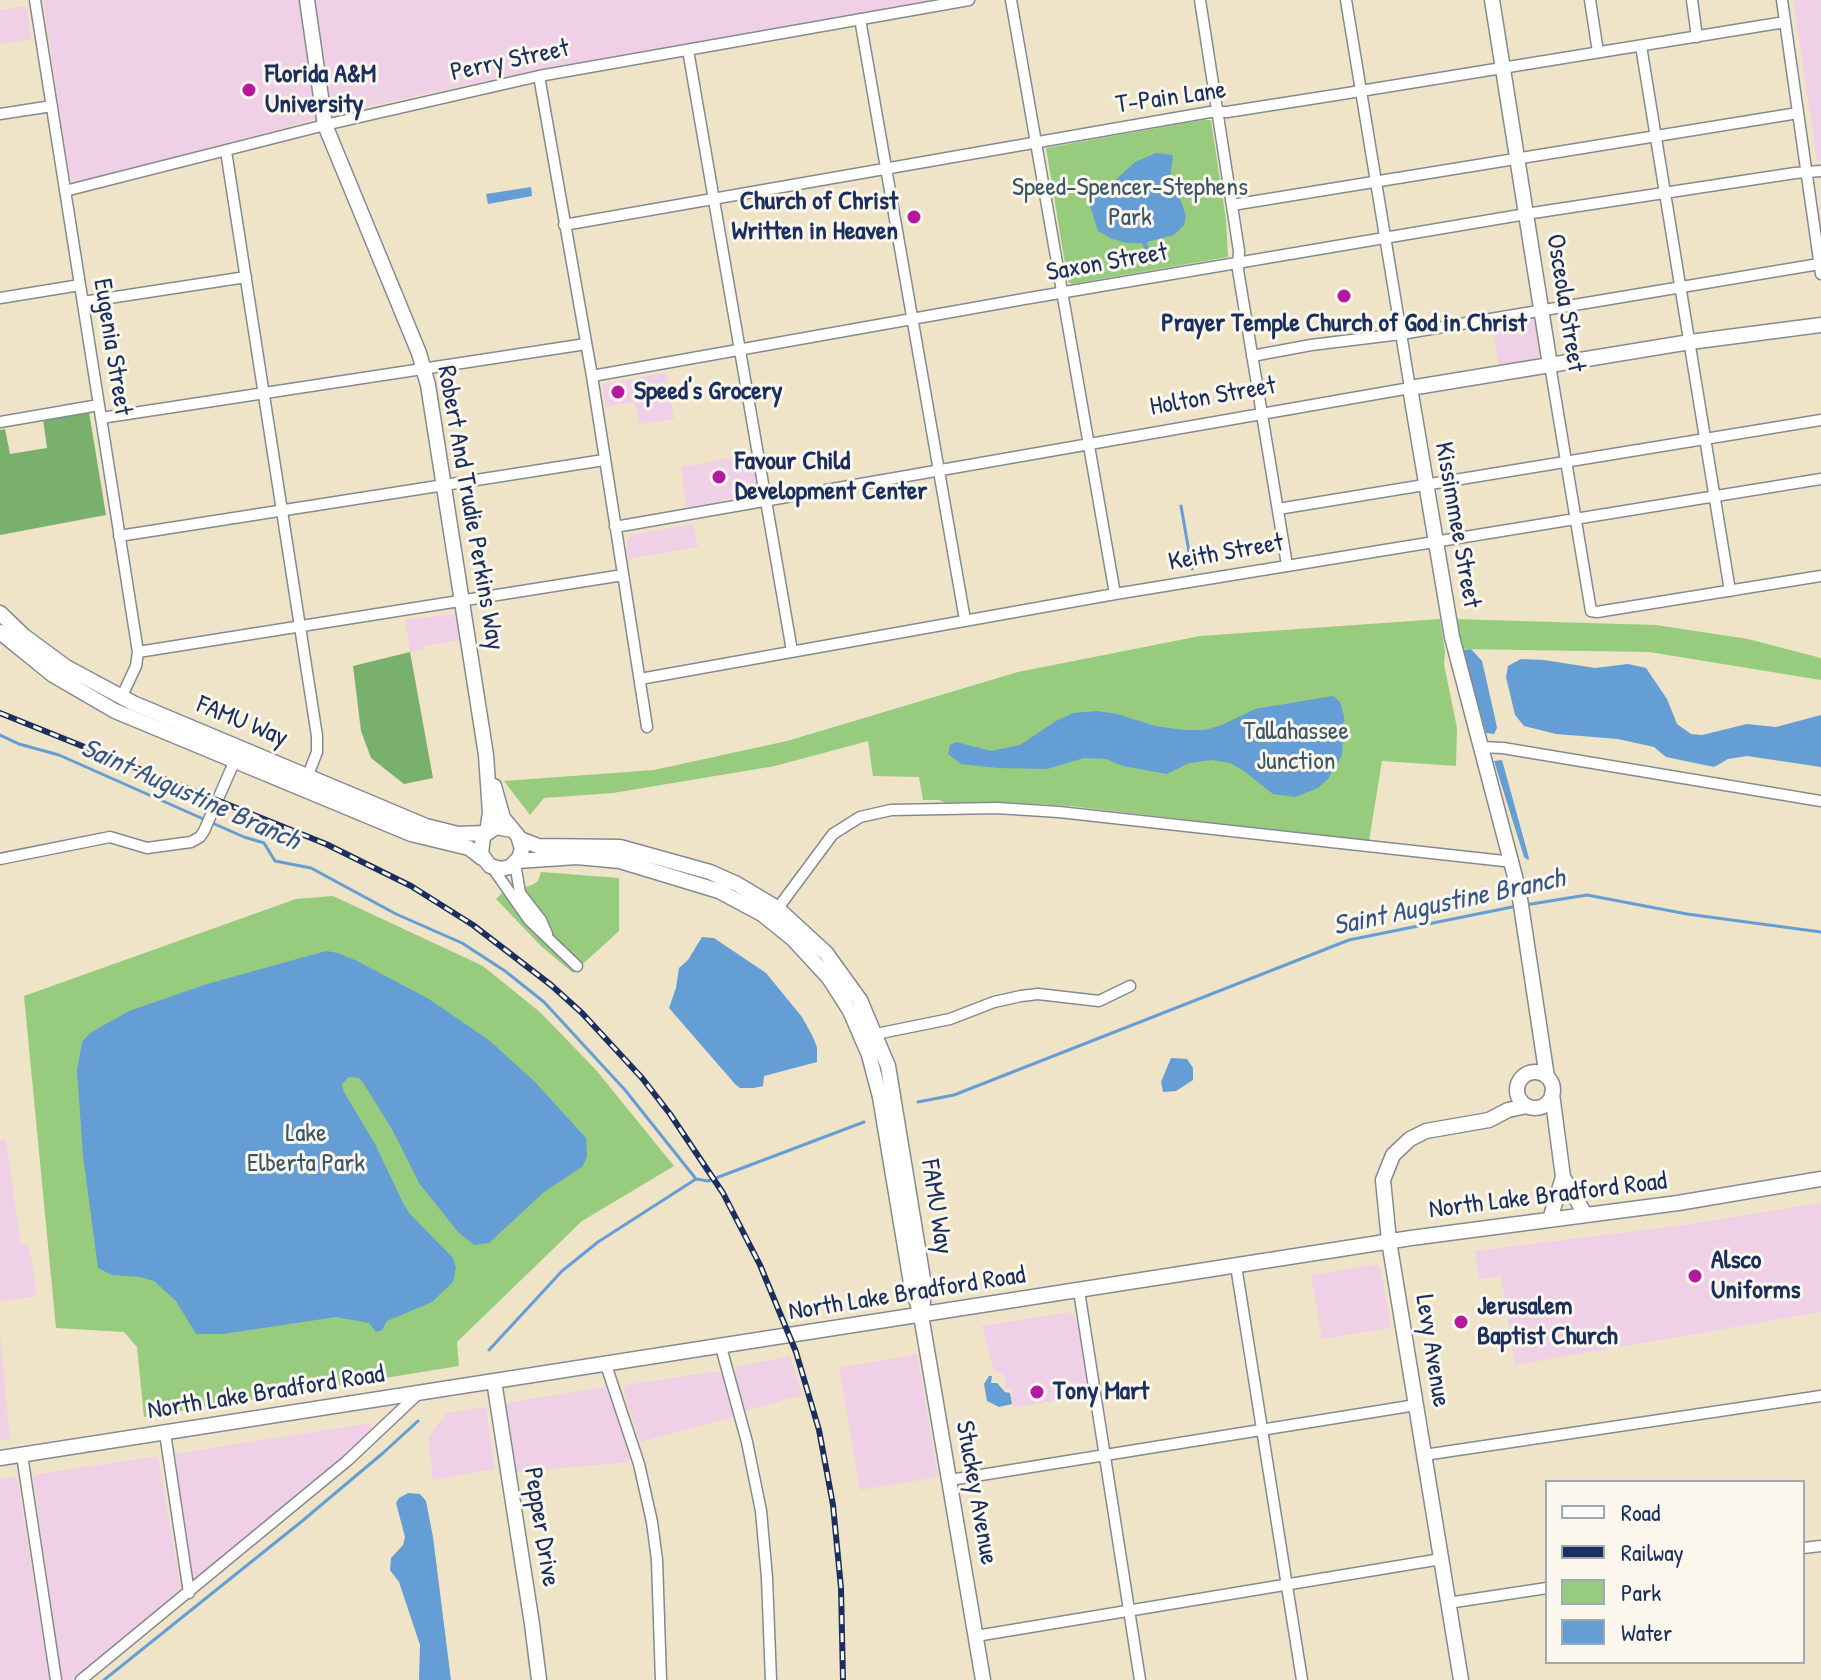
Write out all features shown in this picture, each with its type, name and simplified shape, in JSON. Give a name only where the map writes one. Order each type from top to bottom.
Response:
[{"type":"street","name":"Eugenia Street","points":[[35,0],[138,652],[136,666],[121,698]]},
{"type":"street","name":"Robert And Trudie Perkins Way","points":[[307,0],[325,125],[423,369],[486,755],[490,813],[487,832]]},
{"type":"street","name":"Perry Street","points":[[65,191],[325,125],[539,76],[969,0]]},
{"type":"street","points":[[1011,0],[1115,594]]},
{"type":"street","points":[[1200,0],[1252,356],[1287,565]]},
{"type":"street","name":"Kissimmee Street","points":[[1346,0],[1452,637],[1513,862],[1547,1077]]},
{"type":"street","name":"Osceola Street","points":[[1492,0],[1588,607],[1593,612],[1730,591]]},
{"type":"street","points":[[1590,0],[1598,52]]},
{"type":"street","points":[[1692,0],[1697,37]]},
{"type":"street","points":[[1252,356],[1820,269],[1782,0]]},
{"type":"street","points":[[860,19],[965,620]]},
{"type":"street","name":"T-Pain Lane","points":[[564,225],[1037,142],[1785,22]]},
{"type":"street","points":[[1641,46],[1730,591],[1821,576]]},
{"type":"street","points":[[688,50],[792,651]]},
{"type":"street","points":[[539,76],[592,376],[647,727]]},
{"type":"street","points":[[0,114],[52,106]]},
{"type":"street","points":[[1232,205],[1798,113]]},
{"type":"street","points":[[226,151],[317,741],[317,752],[308,775]]},
{"type":"street","name":"Saxon Street","points":[[592,376],[912,318],[1526,214],[1821,171]]},
{"type":"street","points":[[83,302],[246,277]]},
{"type":"street","points":[[0,298],[80,285]]},
{"type":"street","name":"Holton Street","points":[[615,527],[1410,388],[1690,342],[1821,325]]},
{"type":"street","points":[[101,418],[586,344]]},
{"type":"street","points":[[0,422],[99,405]]},
{"type":"street","points":[[1278,509],[1821,420]]},
{"type":"street","points":[[119,536],[604,460]]},
{"type":"street","name":"Keith Street","points":[[640,679],[1115,594],[1821,479]]},
{"type":"street","points":[[138,652],[623,575]]},
{"type":"street","name":"FAMU Way","points":[[0,613],[24,636],[66,667],[121,698],[432,828],[462,835],[499,827],[538,846],[602,845],[651,854],[718,875],[812,938],[855,992],[876,1034],[893,1089],[924,1285],[921,1315]]},
{"type":"street","name":"FAMU Way","points":[[0,632],[53,675],[94,700],[411,834],[469,848],[487,862],[504,869],[516,862],[577,857],[628,862],[719,891],[773,914],[829,978],[850,1011],[866,1046],[880,1097],[911,1283],[921,1315]]},
{"type":"street","points":[[1480,747],[1532,752],[1821,801]]},
{"type":"street","name":"Robert And Trudie Perkins Way","points":[[486,755],[502,814],[516,834]]},
{"type":"street","points":[[0,859],[110,837],[156,848],[191,842],[204,831],[235,760]]},
{"type":"street","points":[[773,914],[833,834],[867,814],[900,810],[997,808],[1059,812],[1513,862]]},
{"type":"street","points":[[487,832],[480,847],[487,862],[518,907],[577,966]]},
{"type":"street","points":[[516,834],[521,852],[516,862],[520,893],[541,920],[548,936]]},
{"type":"street","points":[[876,1034],[950,1019],[994,1002],[1021,996],[1038,994],[1099,1001],[1130,986]]},
{"type":"street","points":[[1508,1110],[1519,1080],[1544,1052]]},
{"type":"street","points":[[1529,1072],[1539,1072],[1551,1082],[1563,1177],[1585,1214]]},
{"type":"street","points":[[1516,1092],[1522,1103],[1555,1126]]},
{"type":"street","points":[[1530,1107],[1545,1104],[1552,1094]]},
{"type":"street","name":"Levy Avenue","points":[[1461,1680],[1389,1241],[1383,1180],[1393,1155],[1410,1139],[1426,1131],[1489,1120],[1508,1110],[1530,1107]]},
{"type":"street","points":[[1550,1219],[1563,1177]]},
{"type":"street","name":"North Lake Bradford Road","points":[[0,1458],[1389,1241],[1678,1203],[1821,1179]]},
{"type":"street","points":[[1236,1266],[1302,1680]]},
{"type":"street","points":[[1079,1291],[1140,1680]]},
{"type":"street","name":"Stuckey Avenue","points":[[921,1315],[983,1680]]},
{"type":"street","points":[[721,1347],[747,1442],[761,1511],[771,1680]]},
{"type":"street","points":[[606,1365],[648,1500],[657,1560],[661,1680]]},
{"type":"street","name":"Pepper Drive","points":[[494,1381],[539,1680]]},
{"type":"street","points":[[81,1680],[347,1461],[419,1393]]},
{"type":"street","points":[[1424,1455],[1821,1396]]},
{"type":"street","points":[[950,1480],[1416,1405]]},
{"type":"street","points":[[165,1433],[189,1593]]},
{"type":"street","points":[[22,1455],[56,1680]]},
{"type":"street","points":[[976,1636],[1441,1559]]},
{"type":"street","points":[[1448,1603],[1545,1588]]},
{"type":"shaded area","name":"Florida A&M University","points":[[43,0],[936,0],[544,68],[338,113],[77,183],[69,173]]},
{"type":"shaded area","points":[[1793,0],[1821,0],[1821,161],[1817,160]]},
{"type":"shaded area","points":[[26,6],[32,39],[0,44],[0,10]]},
{"type":"shaded area","points":[[1535,320],[1540,357],[1499,366],[1492,325]]},
{"type":"shaded area","points":[[666,373],[674,419],[639,424],[635,402],[606,407],[602,384]]},
{"type":"shaded area","name":"Favour Child Development Center","points":[[753,454],[757,486],[753,494],[686,508],[681,467]]},
{"type":"shaded area","points":[[693,524],[698,547],[628,559],[627,541],[631,535]]},
{"type":"shaded area","points":[[455,614],[460,640],[423,646],[423,650],[410,652],[405,620]]},
{"type":"shaded area","points":[[6,1140],[21,1244],[29,1244],[37,1296],[0,1301],[0,1141]]},
{"type":"shaded area","name":"Alsco Uniforms","points":[[1821,1203],[1821,1312],[1515,1365],[1501,1276],[1479,1279],[1475,1251],[1678,1226]]},
{"type":"shaded area","points":[[1377,1264],[1381,1269],[1391,1328],[1322,1339],[1311,1275]]},
{"type":"shaded area","points":[[1070,1312],[1077,1321],[1089,1396],[1013,1407],[1011,1388],[1006,1388],[1004,1375],[994,1371],[982,1326]]},
{"type":"shaded area","points":[[0,1331],[10,1440],[0,1440]]},
{"type":"shaded area","points":[[917,1354],[938,1477],[860,1490],[839,1368]]},
{"type":"shaded area","points":[[790,1356],[803,1395],[745,1411],[734,1375],[736,1367]]},
{"type":"shaded area","points":[[721,1373],[733,1417],[640,1442],[624,1391],[625,1385]]},
{"type":"shaded area","points":[[606,1387],[630,1462],[516,1472],[505,1405]]},
{"type":"shaded area","points":[[486,1407],[495,1469],[433,1480],[428,1437],[447,1413]]},
{"type":"shaded area","points":[[370,1423],[371,1431],[359,1444],[199,1580],[192,1578],[175,1454]]},
{"type":"shaded area","points":[[158,1456],[181,1589],[178,1595],[75,1680],[62,1680],[33,1475]]},
{"type":"shaded area","points":[[15,1477],[49,1680],[0,1680],[0,1480]]},
{"type":"green space","name":"Speed-Spencer-Stephens Park","points":[[1211,120],[1226,220],[1228,257],[1072,284],[1068,282],[1046,148]]},
{"type":"green space","points":[[89,412],[106,515],[0,535],[0,430],[5,429],[10,454],[47,448],[43,419]]},
{"type":"green space","name":"Tallahassee Junction","points":[[1440,619],[1444,664],[1457,728],[1456,766],[1382,761],[1369,841],[1070,806],[923,800],[919,777],[873,776],[868,741],[775,766],[613,793],[544,798],[530,815],[504,781],[654,770],[787,741],[1018,672],[1200,636]]},
{"type":"green space","points":[[1453,619],[1656,625],[1748,639],[1821,658],[1821,680],[1649,652],[1460,649]]},
{"type":"green space","points":[[410,652],[433,778],[404,784],[371,758],[361,731],[353,666]]},
{"type":"green space","points":[[541,872],[619,878],[619,931],[573,973],[541,946],[496,899],[502,893],[532,885],[538,881]]},
{"type":"green space","name":"Lake Elberta Park","points":[[333,896],[483,966],[541,1013],[596,1070],[674,1166],[582,1221],[457,1342],[459,1366],[144,1417],[137,1347],[124,1332],[56,1328],[24,996],[296,899]]},
{"type":"water","points":[[1156,153],[1173,157],[1169,184],[1181,201],[1186,216],[1184,225],[1174,235],[1147,242],[1151,259],[1148,259],[1142,243],[1112,239],[1098,231],[1090,206],[1095,193],[1109,186],[1135,162]]},
{"type":"water","points":[[531,187],[532,196],[488,204],[486,194]]},
{"type":"water","points":[[1471,649],[1482,661],[1497,728],[1494,734],[1486,733],[1464,659],[1462,650]]},
{"type":"water","points":[[1521,659],[1595,668],[1628,664],[1646,668],[1667,699],[1677,724],[1691,734],[1702,735],[1747,724],[1776,727],[1821,715],[1821,767],[1747,756],[1728,759],[1714,767],[1666,757],[1654,747],[1618,739],[1556,734],[1524,726],[1515,715],[1506,677],[1508,666]]},
{"type":"water","points":[[1333,696],[1340,702],[1344,716],[1342,755],[1328,779],[1318,788],[1295,797],[1273,794],[1230,763],[1212,760],[1189,763],[1167,774],[1123,766],[1106,759],[1084,758],[1047,769],[998,768],[961,764],[948,754],[950,745],[956,742],[991,751],[1020,745],[1073,713],[1097,711],[1155,726],[1205,730],[1255,709]]},
{"type":"water","points":[[1502,760],[1528,860],[1524,857],[1494,761]]},
{"type":"water","points":[[702,937],[714,938],[766,973],[802,1017],[817,1047],[817,1062],[764,1076],[763,1086],[740,1088],[735,1084],[669,1008],[679,968],[688,960]]},
{"type":"water","points":[[326,951],[357,961],[429,999],[490,1041],[535,1082],[586,1138],[587,1157],[582,1167],[544,1192],[489,1243],[474,1245],[458,1232],[419,1183],[393,1131],[364,1084],[359,1078],[349,1077],[342,1084],[344,1092],[375,1144],[404,1205],[453,1258],[456,1268],[453,1282],[432,1302],[387,1321],[382,1330],[376,1332],[369,1323],[336,1317],[223,1334],[196,1334],[176,1301],[154,1281],[112,1275],[98,1268],[83,1156],[77,1071],[82,1042],[90,1033],[129,1011],[207,984]]},
{"type":"water","points":[[1171,1058],[1187,1059],[1193,1068],[1193,1080],[1176,1091],[1163,1092],[1161,1082]]},
{"type":"water","points":[[992,1376],[991,1383],[997,1383],[1010,1393],[1012,1404],[999,1407],[987,1401],[984,1384]]},
{"type":"water","points":[[408,1493],[420,1494],[426,1501],[451,1680],[419,1680],[420,1645],[399,1582],[390,1570],[391,1558],[403,1545],[405,1537],[396,1503]]},
{"type":"waterway","points":[[1181,506],[1192,569]]},
{"type":"waterway","name":"Saint Augustine Branch","points":[[0,735],[19,744],[59,755],[264,843],[275,861],[311,868],[396,914],[462,943],[544,1002],[625,1090],[696,1179],[708,1181],[864,1122]]},
{"type":"waterway","name":"Saint Augustine Branch","points":[[1525,905],[1587,895],[1687,914],[1821,932]]},
{"type":"waterway","name":"Saint Augustine Branch","points":[[918,1102],[954,1095],[1349,940],[1517,906]]},
{"type":"waterway","points":[[489,1350],[562,1271],[598,1242],[696,1179]]},
{"type":"waterway","points":[[104,1680],[301,1522],[418,1421]]},
{"type":"railway","points":[[0,713],[326,844],[411,886],[473,925],[551,985],[582,1013],[642,1078],[723,1193],[760,1265],[796,1352],[819,1430],[833,1505],[841,1588],[843,1680]]},
{"type":"place","name":"Florida A&M University","points":[[249,90]]},
{"type":"place","name":"Church of Christ Written in Heaven","points":[[914,217]]},
{"type":"place","name":"Prayer Temple Church of God in Christ","points":[[1344,296]]},
{"type":"place","name":"Speed's Grocery","points":[[618,392]]},
{"type":"place","name":"Favour Child Development Center","points":[[719,477]]},
{"type":"place","name":"Alsco Uniforms","points":[[1695,1276]]},
{"type":"place","name":"Jerusalem Baptist Church","points":[[1461,1322]]},
{"type":"place","name":"Tony Mart","points":[[1037,1392]]}]
